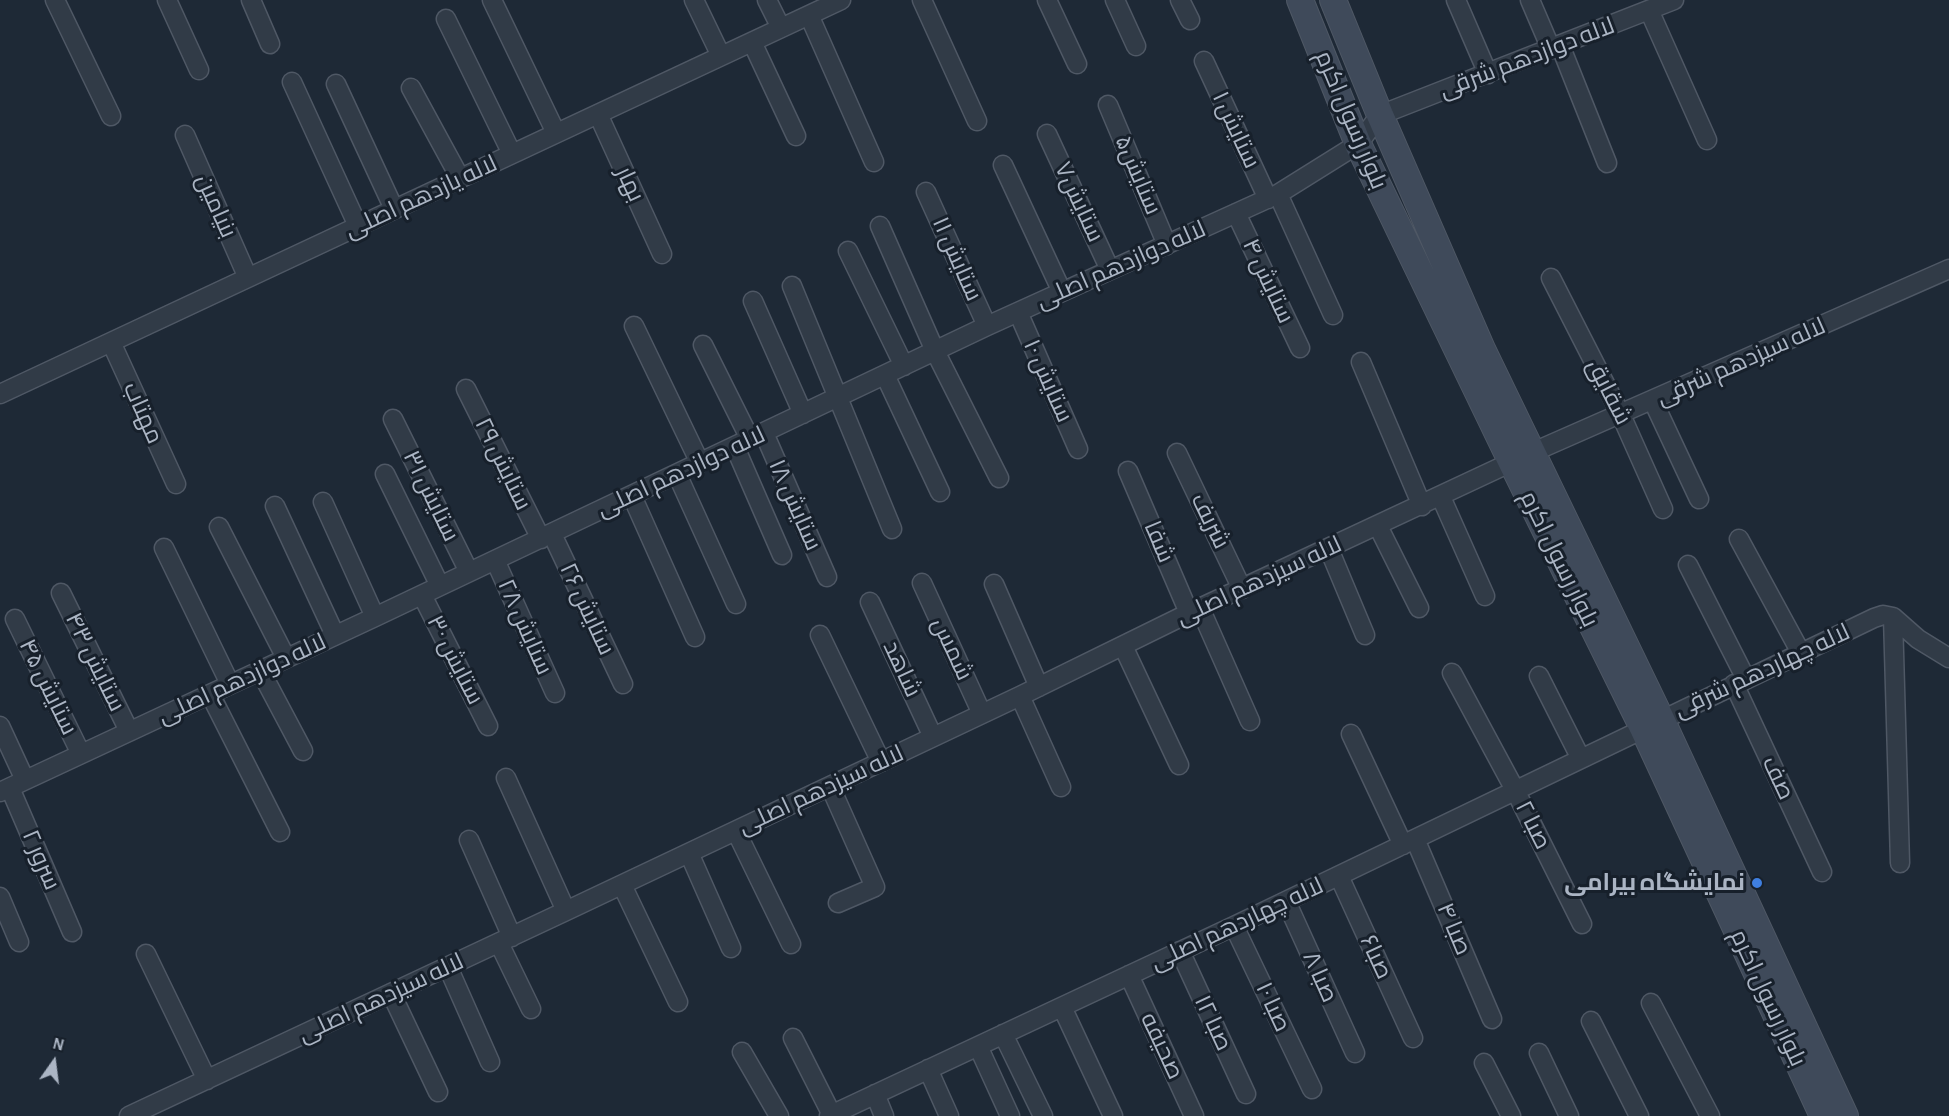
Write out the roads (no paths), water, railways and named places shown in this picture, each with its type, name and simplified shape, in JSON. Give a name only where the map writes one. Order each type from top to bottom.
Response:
[{"type":"main road","name":"بلوار رسول اکرم","points":[[1300,0],[1358,144],[1522,458],[1652,724],[1826,1111]]},
{"type":"main road","name":"بلوار رسول اکرم","points":[[1333,0],[1380,115],[1482,349],[1522,458]]},
{"type":"street","points":[[56,0],[111,116]]},
{"type":"street","points":[[167,0],[199,70]]},
{"type":"street","points":[[251,0],[270,44]]},
{"type":"street","points":[[492,0],[556,133]]},
{"type":"street","points":[[694,0],[721,56]]},
{"type":"street","points":[[767,0],[782,28]]},
{"type":"street","name":"لاله یازدهم اصلی","points":[[0,394],[841,0]]},
{"type":"street","points":[[922,0],[978,121]]},
{"type":"street","points":[[1047,0],[1077,64]]},
{"type":"street","points":[[1115,0],[1136,46]]},
{"type":"street","points":[[1180,0],[1190,20]]},
{"type":"street","points":[[1456,0],[1488,74]]},
{"type":"street","points":[[1530,0],[1556,47],[1607,163]]},
{"type":"street","name":"لاله دوازدهم شرقی","points":[[1380,115],[1674,0]]},
{"type":"street","points":[[1649,10],[1707,140]]},
{"type":"street","points":[[809,15],[874,162]]},
{"type":"street","points":[[446,19],[512,154]]},
{"type":"street","points":[[752,42],[796,136]]},
{"type":"street","name":"ستایش ۱","points":[[1204,61],[1333,315]]},
{"type":"street","points":[[292,82],[358,226]]},
{"type":"street","points":[[336,84],[394,209]]},
{"type":"street","points":[[411,88],[460,178]]},
{"type":"street","name":"ستایش۵","points":[[1108,105],[1167,244]]},
{"type":"street","name":"بهار","points":[[598,114],[662,254]]},
{"type":"street","points":[[1358,144],[1380,115]]},
{"type":"street","name":"ستایش۷","points":[[1047,134],[1110,270]]},
{"type":"street","name":"بنیامین","points":[[184,135],[248,278]]},
{"type":"street","name":"لاله دوازدهم اصلی","points":[[12,787],[700,464],[987,326],[1273,196],[1358,144]]},
{"type":"street","points":[[1003,165],[1062,292]]},
{"type":"street","name":"ستایش ۱۱","points":[[926,192],[987,326]]},
{"type":"street","name":"ستایش ۴","points":[[1236,213],[1300,348]]},
{"type":"street","points":[[880,226],[935,351],[999,478]]},
{"type":"street","points":[[848,251],[904,366]]},
{"type":"street","name":"لاله سیزدهم شرقی","points":[[1522,458],[1948,273]]},
{"type":"street","name":"شقایق","points":[[1551,278],[1621,415],[1663,509]]},
{"type":"street","points":[[792,286],[892,529]]},
{"type":"street","points":[[753,301],[803,414]]},
{"type":"street","name":"ستایش ۱۰","points":[[1018,312],[1078,449]]},
{"type":"street","points":[[634,326],[700,464]]},
{"type":"street","name":"مهتاب","points":[[111,342],[176,484]]},
{"type":"street","points":[[703,345],[750,440],[782,555]]},
{"type":"street","points":[[1361,362],[1422,506]]},
{"type":"street","points":[[885,375],[940,492]]},
{"type":"street","name":"ستایش ۲۹","points":[[466,389],[546,536]]},
{"type":"street","points":[[1653,401],[1699,499]]},
{"type":"street","name":"ستایش ۳۱","points":[[393,419],[469,572]]},
{"type":"street","name":"ستایش ۱۸","points":[[750,440],[827,577]]},
{"type":"street","name":"شریف","points":[[1177,453],[1242,588]]},
{"type":"street","name":"لاله سیزدهم اصلی","points":[[129,1116],[566,912],[1039,687],[1195,610],[1522,458]]},
{"type":"street","name":"شفا","points":[[1128,471],[1250,721]]},
{"type":"street","points":[[385,474],[440,586]]},
{"type":"street","points":[[678,474],[736,604]]},
{"type":"street","points":[[632,496],[695,637]]},
{"type":"street","points":[[1441,497],[1485,596]]},
{"type":"street","points":[[323,502],[375,617]]},
{"type":"street","points":[[275,506],[335,635]]},
{"type":"street","points":[[1378,526],[1419,608]]},
{"type":"street","points":[[219,527],[286,658]]},
{"type":"street","name":"ستایش ۲۶","points":[[546,536],[623,684]]},
{"type":"street","points":[[1739,539],[1801,653]]},
{"type":"street","points":[[164,549],[230,684]]},
{"type":"street","points":[[1329,549],[1365,635]]},
{"type":"street","name":"ستایش ۲۸","points":[[495,560],[555,693]]},
{"type":"street","name":"صف","points":[[1688,565],[1822,872]]},
{"type":"street","name":"شمس","points":[[922,583],[982,714]]},
{"type":"street","points":[[994,584],[1039,687]]},
{"type":"street","name":"ستایش ۴۳","points":[[61,593],[129,731]]},
{"type":"street","name":"ستایش ۳۰","points":[[422,595],[488,726]]},
{"type":"street","name":"شاهد","points":[[870,602],[933,737]]},
{"type":"street","name":"لاله چهاردهم شرقی","points":[[1652,724],[1863,623],[1882,615],[1893,617]]},
{"type":"street","points":[[1893,617],[1918,639],[1949,658]]},
{"type":"street","points":[[1893,617],[1900,862]]},
{"type":"street","name":"ستایش ۴۵","points":[[15,620],[81,754]]},
{"type":"street","points":[[820,635],[881,762]]},
{"type":"street","points":[[1123,646],[1179,765]]},
{"type":"street","points":[[260,670],[303,751]]},
{"type":"street","name":"صبا ۲","points":[[1452,673],[1515,790],[1582,924]]},
{"type":"street","points":[[1539,676],[1581,759]]},
{"type":"street","points":[[210,694],[280,832]]},
{"type":"street","points":[[1020,696],[1061,787]]},
{"type":"street","name":"لاله چهاردهم اصلی","points":[[830,1115],[1234,926],[1652,724]]},
{"type":"street","name":"سرور ۲","points":[[0,726],[12,787],[72,932]]},
{"type":"street","name":"صبا ۴","points":[[1351,734],[1409,842],[1492,1019]]},
{"type":"street","points":[[506,778],[566,912]]},
{"type":"street","points":[[830,786],[875,886],[838,903]]},
{"type":"street","points":[[736,831],[791,944]]},
{"type":"street","points":[[470,840],[531,1009]]},
{"type":"street","points":[[689,853],[731,948]]},
{"type":"street","name":"صبا۶","points":[[1339,876],[1413,1038]]},
{"type":"street","points":[[622,885],[678,1002]]},
{"type":"street","points":[[0,897],[19,942]]},
{"type":"street","name":"صبا ۸","points":[[1286,901],[1354,1053]]},
{"type":"street","name":"صبا ۱۰","points":[[1234,926],[1312,1089]]},
{"type":"street","name":"صبا ۱۲","points":[[1180,951],[1246,1094]]},
{"type":"street","points":[[146,954],[207,1080]]},
{"type":"street","points":[[448,967],[490,1062]]},
{"type":"street","name":"صحیفه","points":[[1129,975],[1194,1116]]},
{"type":"street","points":[[391,993],[438,1092]]},
{"type":"street","points":[[1651,1003],[1710,1116]]},
{"type":"street","points":[[1062,1007],[1113,1116]]},
{"type":"street","points":[[1591,1021],[1639,1116]]},
{"type":"street","points":[[1003,1034],[1043,1116]]},
{"type":"street","points":[[794,1038],[830,1115]]},
{"type":"street","points":[[978,1046],[1010,1116]]},
{"type":"street","points":[[742,1052],[779,1116]]},
{"type":"street","points":[[1539,1053],[1569,1116]]},
{"type":"street","points":[[1484,1063],[1511,1116]]},
{"type":"street","points":[[928,1069],[949,1116]]},
{"type":"street","points":[[874,1095],[884,1116]]},
{"type":"place","name":"نمایشگاه بیرامی","points":[[1757,883]]}]
